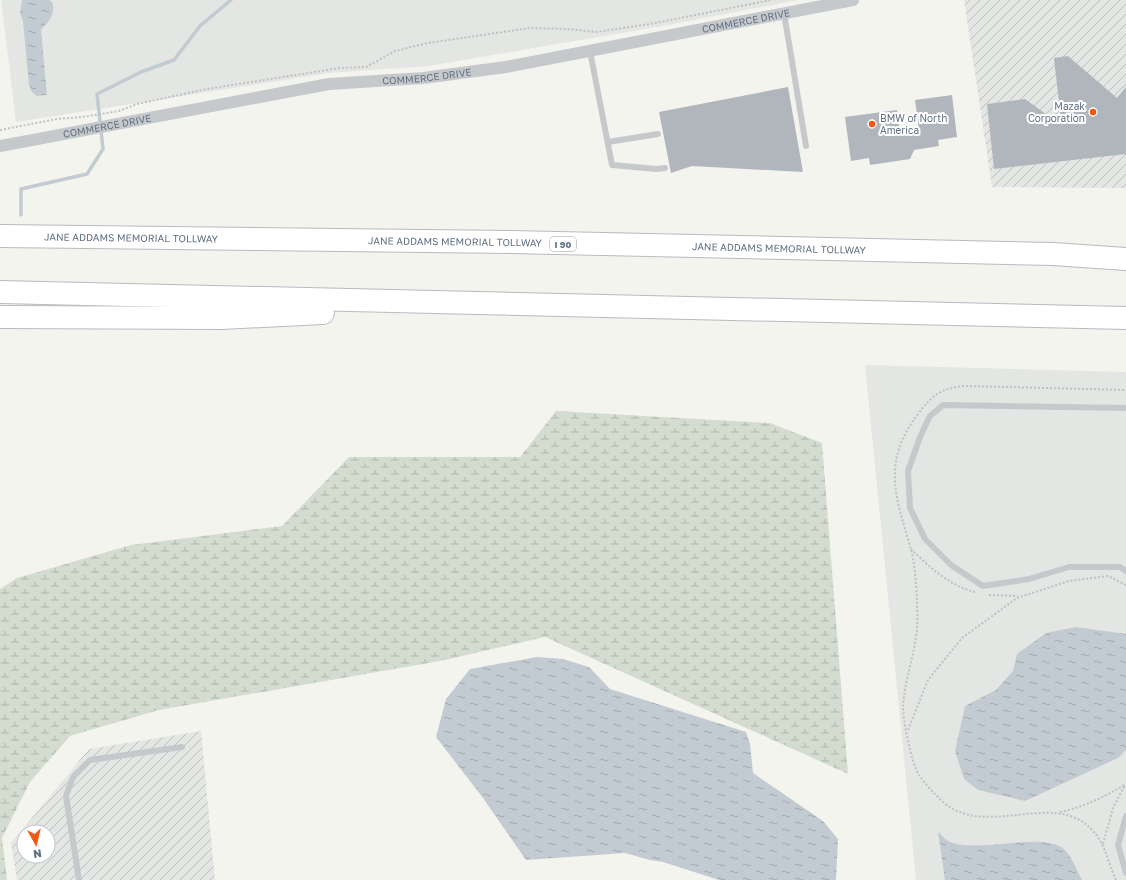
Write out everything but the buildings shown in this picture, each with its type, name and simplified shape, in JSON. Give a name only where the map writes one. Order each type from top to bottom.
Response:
[{"type":"highway","name":"JANE ADDAMS MEMORIAL TOLLWAY","points":[[0,236],[511,242],[1052,254],[1126,259]]},
{"type":"highway","points":[[0,292],[1126,318]]},
{"type":"highway","points":[[0,317],[222,318],[511,304]]},
{"type":"street","name":"COMMERCE DRIVE","points":[[0,146],[80,130],[121,116],[329,84],[430,77],[506,67],[853,0]]},
{"type":"lane","points":[[784,13],[806,146]]},
{"type":"lane","points":[[590,51],[612,165],[656,169],[665,168]]},
{"type":"lane","points":[[608,142],[658,134]]},
{"type":"lane","points":[[1126,408],[943,406],[930,416],[920,437],[908,471],[910,508],[925,539],[951,566],[983,586],[1028,579],[1069,567],[1120,567],[1126,571]]},
{"type":"lane","points":[[79,880],[66,796],[73,777],[90,760],[182,746]]},
{"type":"lane","points":[[1126,816],[1118,845],[1126,873]]},
{"type":"path","points":[[0,130],[57,119],[121,116],[137,104],[207,89],[340,68],[366,67],[395,51],[428,43],[530,28],[568,29],[597,32],[650,24],[771,0]]},
{"type":"path","points":[[1126,390],[951,387],[944,389],[930,399],[914,419],[902,439],[895,467],[894,488],[901,519],[911,548],[917,598],[917,628],[903,707],[912,758],[918,774],[938,798],[961,814],[991,818],[1058,812],[1079,808],[1103,798],[1126,784]]},
{"type":"path","points":[[907,731],[928,680],[962,638],[1017,598],[1069,581],[1108,576],[1126,585]]},
{"type":"path","points":[[1103,844],[1113,808],[1126,784]]},
{"type":"path","points":[[1058,812],[1076,818],[1092,829],[1103,844],[1116,880]]},
{"type":"shaded area","points":[[1,0],[798,0],[674,24],[429,66],[329,73],[16,122]]},
{"type":"shaded area","points":[[964,0],[1126,0],[1126,188],[992,187]]},
{"type":"shaded area","points":[[865,365],[1126,372],[1126,880],[916,880]]},
{"type":"shaded area","points":[[201,731],[215,880],[17,880],[11,843],[16,837],[16,864],[56,864],[56,824],[27,824],[89,749]]},
{"type":"green space","points":[[556,411],[770,423],[822,443],[848,774],[545,637],[440,661],[159,710],[70,736],[30,782],[2,838],[7,880],[0,880],[0,589],[17,578],[131,545],[282,526],[349,457],[520,457]]},
{"type":"water","points":[[22,0],[49,0],[52,2],[52,14],[49,21],[41,30],[47,95],[37,96],[32,92],[29,85],[23,21],[20,13]]},
{"type":"water","points":[[1076,627],[1126,634],[1126,750],[1118,758],[1025,801],[978,790],[964,779],[955,751],[965,706],[996,690],[1013,671],[1017,654],[1046,633]]},
{"type":"water","points":[[537,657],[563,659],[589,667],[610,689],[746,732],[750,744],[753,773],[823,821],[838,839],[836,880],[719,880],[663,862],[625,853],[526,860],[483,798],[436,737],[446,699],[470,669]]},
{"type":"water","points":[[938,832],[948,841],[963,845],[978,846],[1027,842],[1055,844],[1068,853],[1082,880],[945,880]]},
{"type":"waterway","points":[[21,215],[21,189],[87,174],[103,149],[97,94],[141,72],[174,60],[200,26],[231,0]]},
{"type":"place","name":"Mazak Corporation","points":[[1093,112]]},
{"type":"place","name":"BMW of North America","points":[[872,124]]}]
